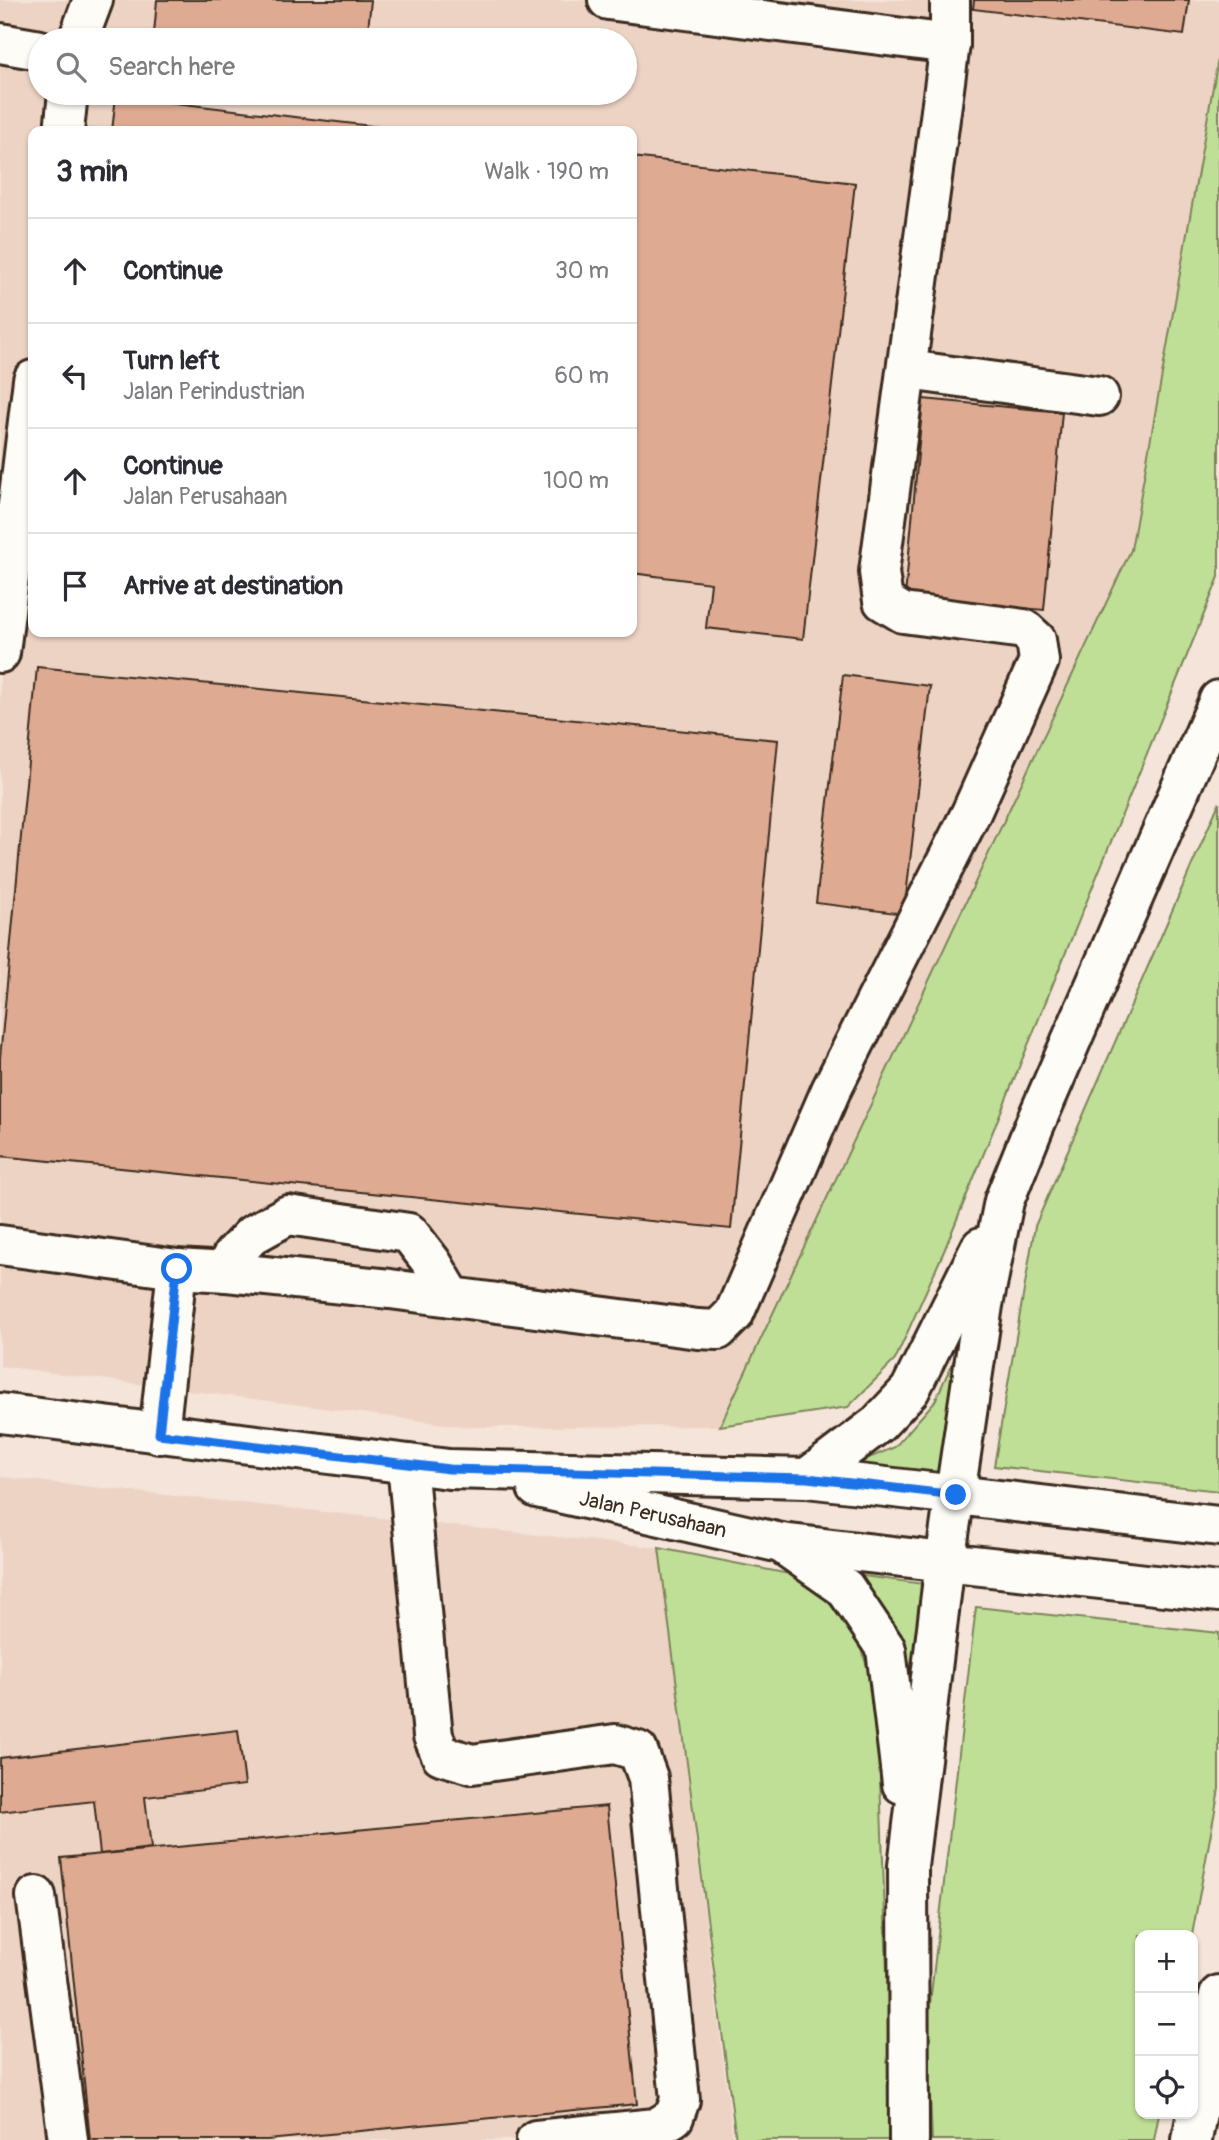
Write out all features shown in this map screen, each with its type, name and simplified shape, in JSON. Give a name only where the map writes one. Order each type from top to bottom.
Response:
[{"type":"main road","points":[[82,28],[93,0]]},
{"type":"main road","points":[[608,0],[950,44]]},
{"type":"main road","points":[[0,1245],[177,1269],[452,1297],[718,1331],[734,1314],[831,1090],[971,813],[1039,661],[1036,640],[1024,629],[902,614],[883,601],[879,572],[950,44],[950,0]]},
{"type":"main road","points":[[0,43],[28,48]]},
{"type":"main road","points":[[65,126],[67,105]]},
{"type":"main road","points":[[908,370],[1099,396]]},
{"type":"main road","points":[[0,653],[28,421]]},
{"type":"main road","points":[[807,1478],[878,1424],[910,1390],[1004,1201],[1219,699]]},
{"type":"main road","points":[[908,1866],[945,1562],[983,1305],[1004,1201]]},
{"type":"main road","points":[[227,1272],[232,1256],[252,1235],[288,1215],[409,1233],[432,1263],[452,1297]]},
{"type":"main road","points":[[159,1434],[177,1269]]},
{"type":"main road","points":[[0,1413],[449,1469]]},
{"type":"main road","points":[[407,1464],[433,1736],[441,1755],[472,1764],[615,1744],[638,1751],[648,1778],[680,2099],[674,2117],[656,2128],[536,2140]]},
{"type":"main road","name":"Jalan Perusahaan","points":[[449,1469],[807,1478],[1219,1526]]},
{"type":"main road","name":"Jalan Perusahaan","points":[[449,1469],[781,1543],[1219,1592]]},
{"type":"main road","points":[[781,1543],[845,1588],[886,1649],[899,1744],[908,1866],[909,2140]]},
{"type":"main road","points":[[36,1896],[68,2140]]},
{"type":"main road","points":[[1192,2140],[1219,1994]]},
{"type":"shaded area","points":[[0,0],[1219,0],[1219,53],[1131,550],[720,1426],[469,1427],[0,1366]]},
{"type":"shaded area","points":[[0,1477],[659,1548],[733,2140],[0,2140]]},
{"type":"green space","points":[[1219,53],[1219,577],[944,1251],[895,1360],[848,1407],[720,1426],[1131,550]]},
{"type":"green space","points":[[1219,803],[1219,1491],[994,1466],[1035,1226]]},
{"type":"green space","points":[[973,1318],[943,1476],[848,1467],[895,1447],[935,1401]]},
{"type":"green space","points":[[659,1548],[809,1578],[857,1638],[877,1694],[893,2140],[736,2140]]},
{"type":"green space","points":[[848,1574],[924,1584],[905,1723]]},
{"type":"green space","points":[[976,1607],[1219,1633],[1219,1789],[1193,1930],[1135,1930],[1135,2119],[1158,2119],[1154,2140],[932,2140],[927,2029]]},
{"type":"building","points":[[157,0],[371,0],[368,28],[155,28]]},
{"type":"building","points":[[974,0],[1189,0],[1184,35],[973,9]]},
{"type":"building","points":[[115,105],[193,105],[371,126],[113,126]]},
{"type":"building","points":[[637,158],[855,183],[803,639],[706,628],[711,583],[637,574]]},
{"type":"building","points":[[923,399],[1062,412],[1044,610],[905,597]]},
{"type":"building","points":[[37,667],[778,740],[731,1229],[0,1156],[0,1058]]},
{"type":"building","points":[[843,675],[930,686],[904,914],[816,903]]},
{"type":"building","points":[[238,1730],[245,1785],[145,1797],[151,1848],[100,1854],[94,1801],[0,1812],[0,1758]]},
{"type":"building","points":[[607,1806],[637,2104],[268,2140],[90,2140],[61,1858]]},
{"type":"route","points":[[177,1269],[159,1434],[449,1469],[807,1478],[956,1495]]}]
